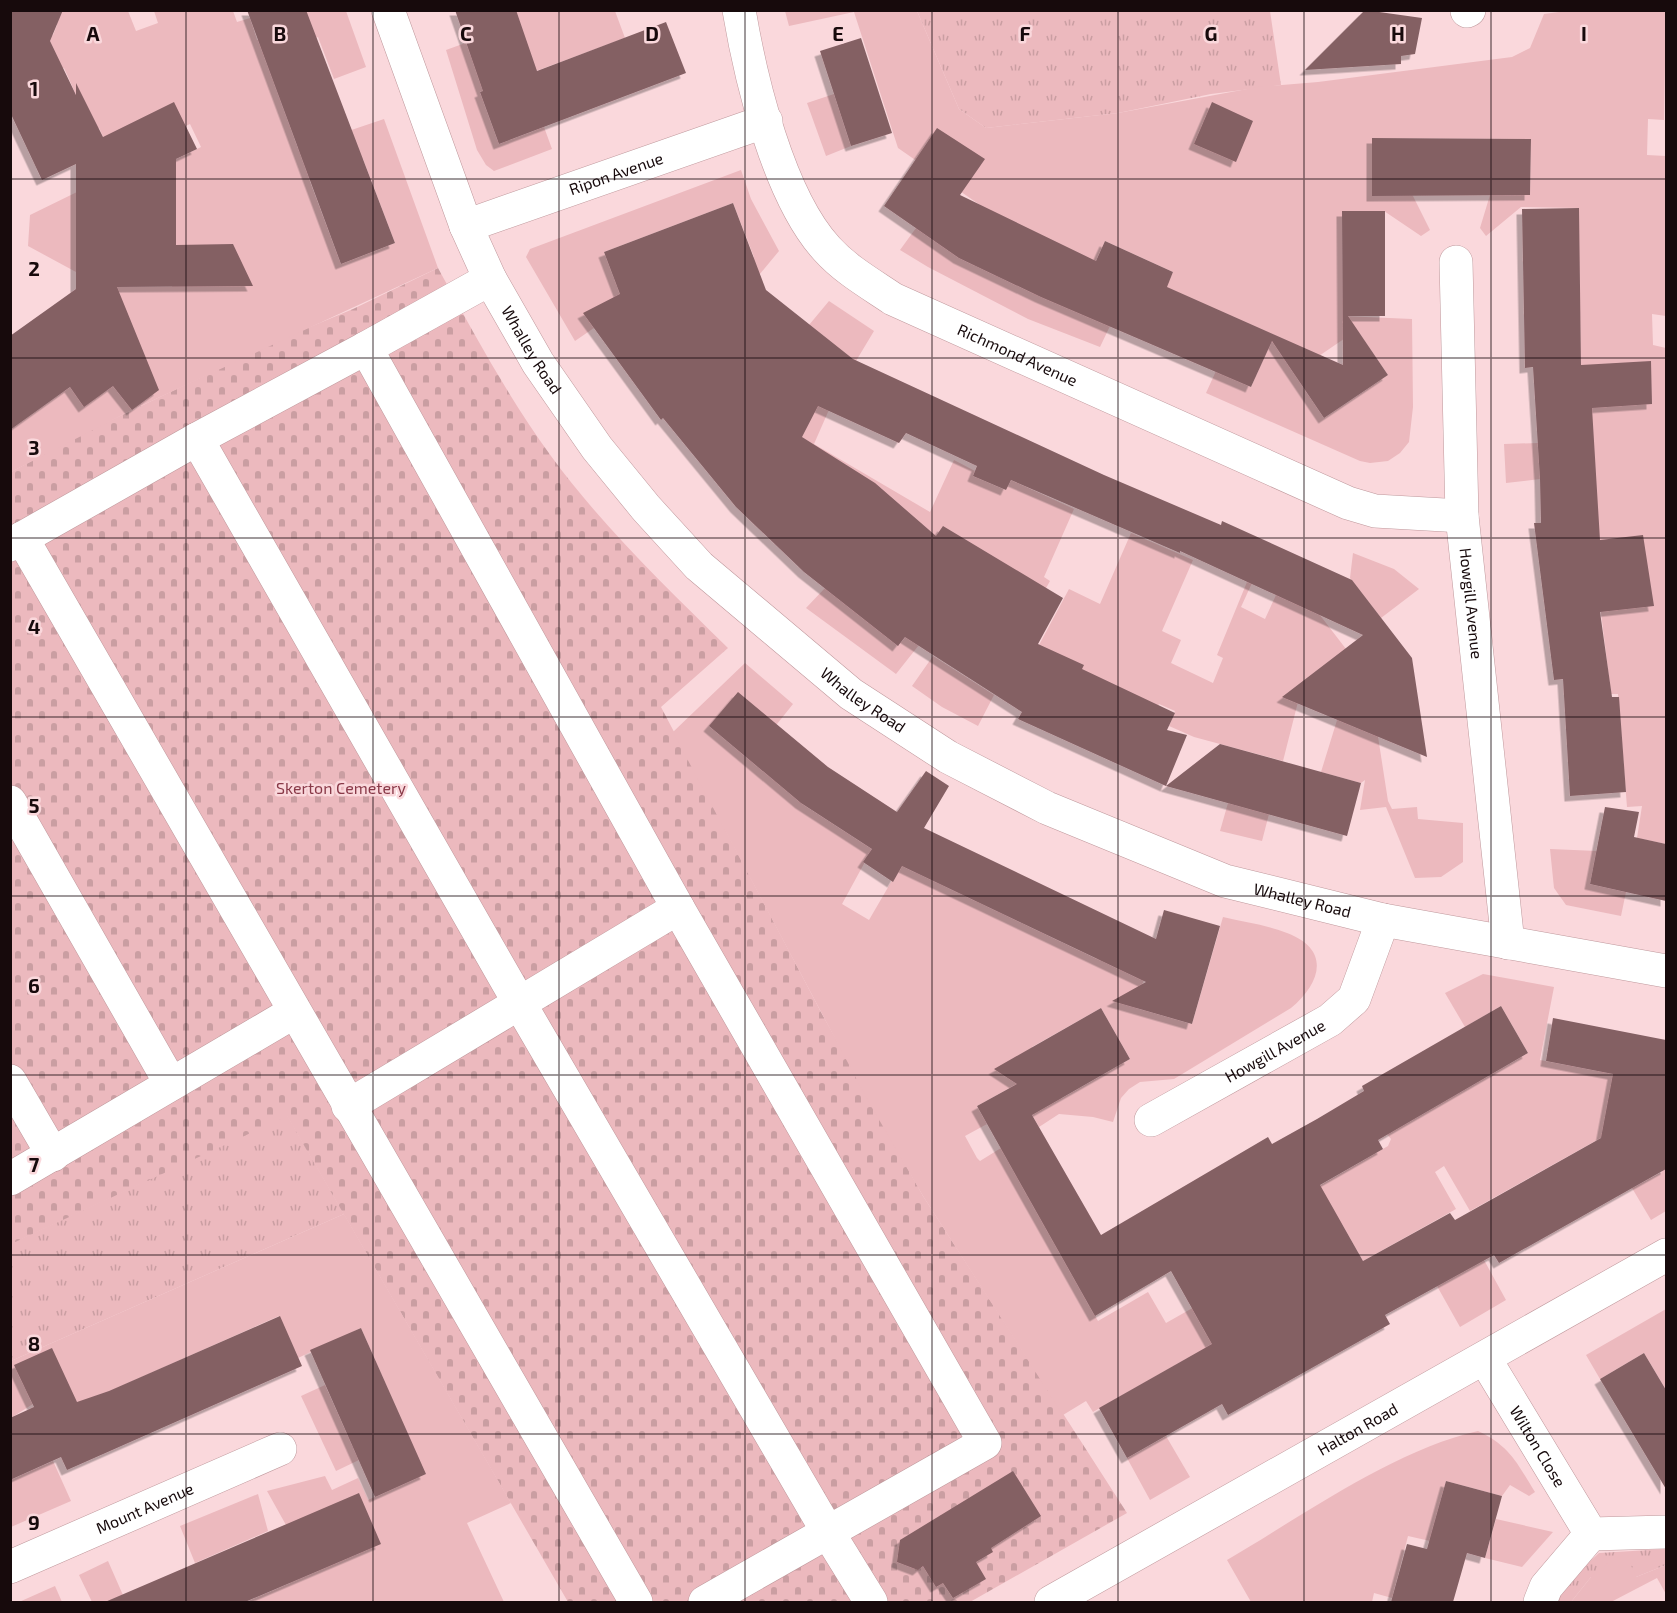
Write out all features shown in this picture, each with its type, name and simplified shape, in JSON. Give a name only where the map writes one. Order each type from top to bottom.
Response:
[{"type":"street","name":"Whalley Road","points":[[388,10],[466,226],[490,279],[538,363],[597,448],[646,508],[699,566],[851,694],[962,765],[1047,808],[1226,881],[1383,920],[1666,971]]},
{"type":"street","name":"Richmond Avenue","points":[[739,10],[766,121],[785,177],[807,222],[827,249],[851,270],[893,299],[1348,503],[1375,511],[1462,516]]},
{"type":"street","name":"Ripon Avenue","points":[[466,226],[766,121]]},
{"type":"street","name":"Howgill Avenue","points":[[1456,262],[1462,516],[1508,943]]},
{"type":"street","points":[[490,279],[197,439],[16,542],[294,1012],[636,1602]]},
{"type":"street","points":[[366,348],[678,908],[985,1443],[705,1602]]},
{"type":"street","points":[[197,439],[520,1004],[828,1534],[871,1602]]},
{"type":"street","points":[[10,802],[171,1084]]},
{"type":"street","points":[[348,1106],[678,908]]},
{"type":"street","name":"Howgill Avenue","points":[[1151,1120],[1330,1020],[1354,999],[1383,920]]},
{"type":"street","points":[[10,1179],[294,1012]]},
{"type":"street","points":[[10,1081],[53,1155]]},
{"type":"street","name":"Halton Road","points":[[1051,1602],[1666,1255]]},
{"type":"street","name":"Wilton Close","points":[[1485,1359],[1591,1534]]},
{"type":"street","name":"Mount Avenue","points":[[10,1567],[280,1449]]},
{"type":"street","points":[[1540,1602],[1546,1587],[1591,1534],[1666,1532]]},
{"type":"green space","points":[[1574,10],[1666,11],[1664,120],[1648,119],[1647,155],[1666,156],[1666,316],[1652,314],[1653,345],[1666,348],[1666,844],[1637,838],[1642,806],[1627,807],[1618,694],[1611,694],[1594,556],[1581,366],[1578,208],[1521,207],[1486,236],[1480,228],[1490,195],[1530,195],[1531,139],[1372,138],[1372,193],[1412,194],[1430,230],[1421,236],[1384,211],[1342,212],[1343,316],[1412,319],[1413,407],[1409,442],[1400,453],[1388,461],[1370,463],[1360,461],[1206,393],[1216,371],[1251,387],[1274,335],[1165,290],[1173,272],[1105,241],[1074,310],[1110,326],[1100,347],[1028,319],[900,250],[916,228],[980,205],[898,148],[854,12],[789,26],[785,11],[917,11],[959,109],[986,128],[1118,113],[1258,87],[1318,82],[1512,57],[1530,48],[1544,14]],"holes":[[[1357,330],[1388,375],[1324,418],[1294,373]]]},
{"type":"green space","points":[[45,11],[128,11],[136,31],[158,23],[154,11],[233,11],[237,22],[250,18],[257,40],[310,23],[306,11],[346,11],[366,67],[334,79],[318,37],[265,57],[298,148],[384,119],[438,268],[132,410],[11,472],[11,429],[70,387],[84,406],[110,388],[96,366],[80,327],[76,287],[172,287],[172,241],[162,166],[201,147],[190,124],[114,159],[99,128],[82,136],[82,108],[64,68],[55,72],[41,42],[53,35],[57,25],[52,15]],"holes":[[[363,159],[395,243],[341,264],[309,179]]]},
{"type":"green space","points":[[516,11],[615,11],[625,38],[480,92],[499,144],[544,127],[552,149],[494,171],[486,165],[477,150],[446,50],[520,23]]},
{"type":"green space","points":[[917,11],[1270,11],[1281,85],[1211,94],[1118,113],[986,128],[959,109]]},
{"type":"green space","points":[[834,94],[851,146],[826,156],[807,103]]},
{"type":"green space","points":[[741,170],[751,199],[779,251],[754,281],[809,325],[829,301],[874,331],[835,396],[814,444],[930,512],[954,460],[975,471],[973,476],[1006,490],[1011,480],[1074,509],[1044,577],[1050,581],[1027,622],[953,602],[896,674],[806,608],[863,548],[617,312],[575,341],[526,257],[530,249]],"holes":[[[733,203],[754,257],[624,304],[604,252]],[[838,598],[933,601],[899,645]]]},
{"type":"green space","points":[[77,192],[76,272],[28,246],[30,215]]},
{"type":"green space","name":"Skerton Cemetery","points":[[438,268],[506,387],[551,456],[614,532],[728,648],[661,707],[822,1014],[923,1196],[1127,1513],[970,1602],[568,1602],[287,1116],[11,1244],[11,472],[82,434]]},
{"type":"green space","points":[[1538,443],[1540,479],[1506,483],[1504,444]]},
{"type":"green space","points":[[1131,533],[1193,560],[1162,631],[1181,640],[1171,663],[1213,683],[1223,658],[1217,655],[1247,582],[1252,583],[1241,607],[1265,619],[1276,595],[1306,597],[1376,688],[1372,698],[1388,801],[1392,809],[1417,807],[1418,819],[1463,823],[1463,862],[1441,877],[1415,878],[1386,807],[1360,810],[1365,780],[1361,783],[1321,772],[1342,704],[1301,690],[1283,761],[1194,737],[1169,726],[1175,711],[1159,704],[1152,718],[1121,704],[1039,645],[1069,589],[1100,604]]},
{"type":"green space","points":[[1353,553],[1394,569],[1419,589],[1381,618],[1350,578]]},
{"type":"green space","points":[[933,656],[994,695],[978,726],[942,707],[912,686]]},
{"type":"green space","points":[[745,663],[793,704],[777,724],[709,726],[804,805],[872,849],[842,904],[869,920],[901,865],[1097,959],[1147,968],[1136,1008],[1192,1024],[1223,917],[1279,930],[1301,940],[1311,949],[1316,958],[1317,968],[1314,978],[1309,989],[1291,1008],[1174,1079],[1140,1082],[1129,1089],[1121,1098],[1113,1122],[1093,1117],[1059,1114],[1039,1127],[1015,1085],[977,1106],[987,1124],[965,1136],[977,1158],[980,1161],[1001,1148],[1098,1321],[1148,1292],[1166,1323],[1219,1293],[1314,1189],[1388,1146],[1391,1139],[1387,1134],[1528,1053],[1501,1006],[1465,1027],[1445,993],[1483,974],[1554,987],[1540,1060],[1646,1080],[1634,1112],[1666,1165],[1666,1211],[1651,1220],[1632,1188],[1662,1172],[1633,1120],[1470,1211],[1444,1166],[1435,1172],[1456,1209],[1363,1261],[1342,1224],[1244,1341],[1186,1359],[1093,1412],[1086,1401],[1063,1415],[923,1196],[866,1097],[673,732]],"holes":[[[1101,1008],[1130,1059],[1062,1098],[1032,1047]]]},
{"type":"green space","points":[[1228,803],[1269,814],[1262,841],[1220,831]]},
{"type":"green space","points":[[1550,849],[1597,851],[1590,884],[1626,892],[1621,916],[1566,905],[1554,888]]},
{"type":"green space","points":[[287,1115],[344,1214],[11,1361],[10,1244]]},
{"type":"green space","points":[[344,1214],[511,1503],[467,1523],[504,1602],[246,1602],[290,1583],[286,1525],[267,1491],[325,1476],[332,1490],[358,1478],[368,1500],[425,1474],[361,1328],[298,1358],[279,1316],[45,1420],[36,1402],[11,1418],[11,1361]]},
{"type":"green space","points":[[1484,1260],[1506,1300],[1460,1327],[1437,1286]]},
{"type":"green space","points":[[1666,1309],[1666,1390],[1644,1353],[1600,1379],[1586,1355]]},
{"type":"green space","points":[[325,1385],[359,1460],[336,1471],[301,1396]]},
{"type":"green space","points":[[1478,1431],[1498,1443],[1512,1456],[1535,1492],[1529,1496],[1510,1485],[1502,1496],[1446,1481],[1430,1541],[1408,1536],[1392,1598],[1374,1593],[1372,1602],[1251,1602],[1227,1560],[1381,1469],[1446,1440]]},
{"type":"green space","points":[[1166,1436],[1190,1477],[1150,1500],[1127,1458]]},
{"type":"green space","points":[[53,1461],[71,1501],[11,1527],[10,1480]]},
{"type":"green space","points":[[258,1494],[268,1531],[195,1563],[180,1526]]},
{"type":"green space","points":[[1496,1519],[1553,1532],[1522,1567],[1485,1558]]},
{"type":"green space","points":[[1666,1549],[1666,1565],[1636,1577],[1591,1577],[1571,1602],[1555,1602],[1573,1577],[1599,1553]]},
{"type":"green space","points":[[108,1561],[126,1602],[92,1602],[79,1575]]},
{"type":"green space","points":[[1608,1563],[1630,1563],[1636,1577],[1666,1565],[1666,1594],[1657,1578],[1611,1602],[1571,1602],[1591,1577]]},
{"type":"green space","points":[[55,1586],[62,1602],[19,1602]]},
{"type":"building","points":[[10,10],[63,10],[50,41],[76,95],[76,83],[103,137],[174,102],[197,149],[176,159],[176,245],[233,244],[253,286],[117,287],[159,390],[132,410],[113,386],[84,407],[70,387],[10,430],[10,336],[76,289],[76,164],[42,180],[10,112]]},
{"type":"building","points":[[247,10],[306,10],[395,243],[341,264]]},
{"type":"building","points":[[455,10],[516,10],[537,71],[666,22],[686,73],[499,144],[480,92],[483,91]]},
{"type":"building","points":[[1365,10],[1422,18],[1415,54],[1401,56],[1401,64],[1305,70]]},
{"type":"building","points":[[861,38],[892,133],[851,146],[820,51]]},
{"type":"building","points":[[1212,102],[1253,121],[1236,162],[1194,144]]},
{"type":"building","points":[[937,128],[985,159],[960,195],[1096,261],[1105,241],[1173,272],[1167,287],[1343,365],[1342,211],[1385,211],[1385,316],[1348,316],[1388,375],[1324,418],[1272,341],[1251,387],[1041,297],[959,258],[884,206]]},
{"type":"building","points":[[1372,138],[1531,139],[1530,195],[1372,196]]},
{"type":"building","points":[[733,203],[766,290],[853,359],[1104,475],[1221,525],[1222,521],[1352,580],[1412,658],[1427,757],[1282,697],[1363,635],[1180,551],[1180,553],[1011,480],[1006,490],[973,476],[977,466],[906,433],[899,443],[818,406],[802,437],[875,483],[936,536],[943,526],[1063,598],[1038,644],[1084,665],[1082,669],[1175,713],[1167,730],[1187,735],[1166,786],[1018,719],[1022,712],[905,637],[898,646],[804,572],[736,507],[663,418],[661,420],[583,313],[620,294],[604,252]]},
{"type":"building","points":[[1579,208],[1581,365],[1651,361],[1652,404],[1592,408],[1600,540],[1643,535],[1654,606],[1600,612],[1612,697],[1619,697],[1626,792],[1570,796],[1563,679],[1554,680],[1534,523],[1541,523],[1540,479],[1533,367],[1525,368],[1522,209]]},
{"type":"building","points":[[738,692],[828,767],[897,812],[926,771],[949,786],[924,828],[1156,939],[1164,910],[1220,926],[1192,1024],[1112,1001],[1146,982],[902,866],[893,882],[863,862],[872,849],[801,803],[709,726]]},
{"type":"building","points":[[1220,744],[1361,783],[1347,836],[1166,786]]},
{"type":"building","points":[[1605,807],[1639,812],[1634,837],[1666,844],[1666,901],[1590,884]]},
{"type":"building","points":[[1501,1006],[1528,1053],[1378,1140],[1383,1149],[1320,1185],[1363,1261],[1450,1213],[1455,1220],[1601,1138],[1613,1074],[1546,1061],[1553,1018],[1666,1040],[1666,1169],[1499,1263],[1494,1255],[1385,1315],[1390,1324],[1228,1415],[1222,1404],[1127,1458],[1099,1408],[1212,1344],[1171,1271],[1095,1316],[977,1106],[1017,1084],[994,1069],[1101,1008],[1130,1059],[1032,1115],[1101,1235],[1268,1137],[1272,1144],[1317,1119],[1364,1091],[1362,1086]]},
{"type":"building","points":[[280,1316],[302,1366],[67,1470],[61,1457],[10,1480],[10,1418],[34,1407],[14,1365],[52,1348],[77,1402],[109,1391]]},
{"type":"building","points":[[361,1328],[426,1474],[375,1497],[310,1350]]},
{"type":"building","points":[[1644,1353],[1666,1390],[1666,1489],[1600,1379]]},
{"type":"building","points":[[1013,1471],[1041,1516],[991,1548],[993,1552],[976,1562],[986,1579],[953,1598],[943,1583],[936,1587],[923,1566],[918,1570],[897,1562],[900,1540]]},
{"type":"building","points":[[1446,1481],[1502,1496],[1485,1558],[1467,1553],[1453,1602],[1391,1602],[1407,1544],[1427,1549]]},
{"type":"building","points":[[359,1493],[381,1544],[245,1602],[105,1602]]}]
